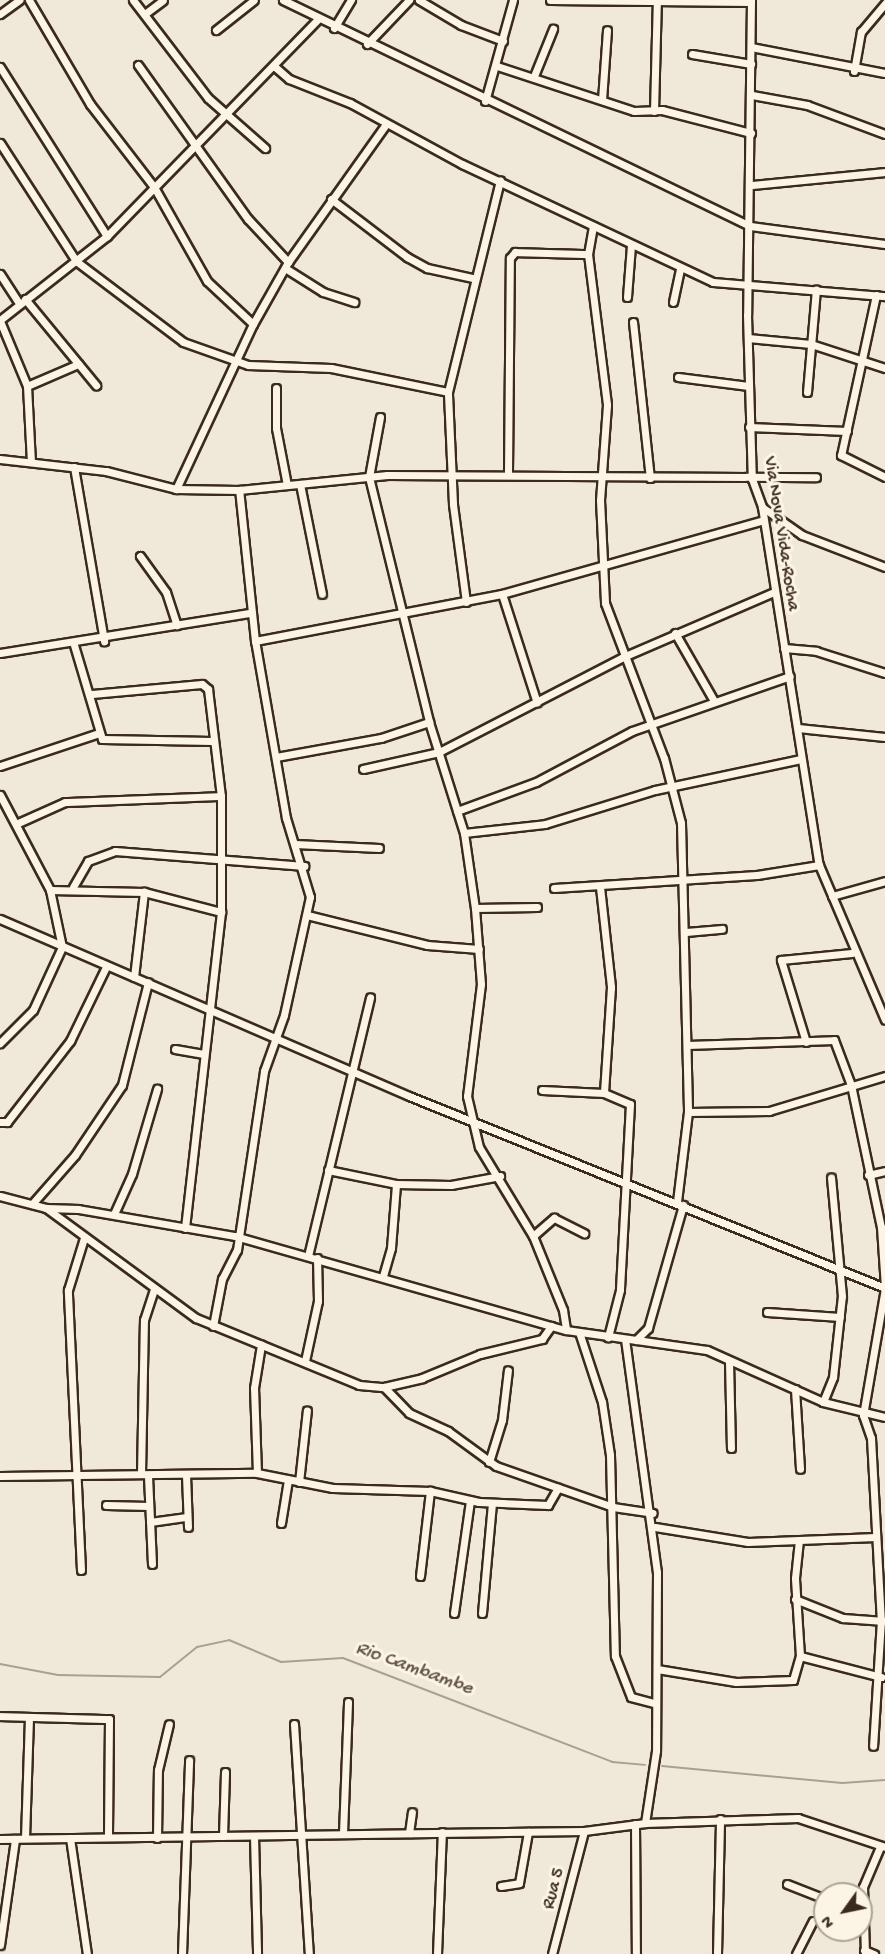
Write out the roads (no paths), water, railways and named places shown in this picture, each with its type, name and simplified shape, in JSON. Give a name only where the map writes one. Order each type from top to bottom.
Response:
[{"type":"street","points":[[0,14],[19,0]]},
{"type":"street","points":[[28,0],[90,104],[154,187],[207,281],[253,324]]},
{"type":"street","points":[[133,0],[225,114],[265,148]]},
{"type":"street","points":[[146,14],[163,0]]},
{"type":"street","points":[[216,30],[254,0]]},
{"type":"street","points":[[283,0],[367,44],[750,226],[885,244]]},
{"type":"street","points":[[334,28],[351,0]]},
{"type":"street","points":[[367,44],[409,0]]},
{"type":"street","points":[[419,0],[461,25],[503,41]]},
{"type":"street","points":[[485,101],[497,66],[513,0]]},
{"type":"street","points":[[549,0],[751,1]]},
{"type":"street","name":"Via Nova Vida-Rocha","points":[[751,1],[752,185],[748,285],[748,386],[752,479],[762,507],[819,865],[852,953],[885,1020]]},
{"type":"street","points":[[654,111],[657,2]]},
{"type":"street","points":[[854,71],[861,32],[885,3]]},
{"type":"street","points":[[31,462],[27,386],[0,321],[22,301],[107,236],[318,19]]},
{"type":"street","points":[[534,76],[553,30]]},
{"type":"street","points":[[602,100],[608,30]]},
{"type":"street","points":[[751,47],[854,71],[885,73]]},
{"type":"street","points":[[692,54],[751,64]]},
{"type":"street","points":[[138,65],[197,143],[248,219],[287,265],[323,292],[354,302]]},
{"type":"street","points":[[274,66],[631,245],[680,269],[714,282],[885,296]]},
{"type":"street","points":[[497,66],[534,76],[645,114],[654,111],[751,133]]},
{"type":"street","points":[[0,67],[107,236]]},
{"type":"street","points":[[752,95],[807,105],[885,134]]},
{"type":"street","points":[[176,489],[253,324],[287,265],[331,199],[386,124]]},
{"type":"street","points":[[0,143],[76,261],[163,331],[207,354],[235,361],[331,368],[448,392]]},
{"type":"street","points":[[752,185],[885,172]]},
{"type":"street","points":[[466,602],[453,475],[448,392],[472,278],[500,180]]},
{"type":"street","points":[[331,199],[407,257],[427,268],[472,278]]},
{"type":"street","points":[[593,226],[588,255],[607,405],[603,477],[603,566],[609,621],[651,724],[672,787],[681,823],[686,932],[688,1112],[680,1204],[648,1328],[636,1340]]},
{"type":"street","points":[[627,297],[631,245]]},
{"type":"street","points":[[508,473],[510,258],[515,252],[588,255]]},
{"type":"street","points":[[673,302],[680,269]]},
{"type":"street","points":[[0,274],[96,385]]},
{"type":"street","points":[[807,392],[816,289]]},
{"type":"street","points":[[876,295],[842,457],[885,477]]},
{"type":"street","points":[[633,322],[650,478]]},
{"type":"street","points":[[748,338],[811,344],[862,358],[885,368]]},
{"type":"street","points":[[27,386],[78,364]]},
{"type":"street","points":[[678,377],[748,386]]},
{"type":"street","points":[[276,388],[276,428],[287,485]]},
{"type":"street","points":[[380,417],[369,477],[429,722],[464,833],[475,908],[481,984],[467,1091],[483,1155],[500,1176],[533,1236],[563,1310],[566,1330]]},
{"type":"street","points":[[749,427],[847,431]]},
{"type":"street","points":[[0,459],[74,468],[176,489],[239,490],[369,477],[508,473],[650,478],[816,477]]},
{"type":"street","points":[[74,468],[104,640]]},
{"type":"street","points":[[300,484],[322,594]]},
{"type":"street","points":[[213,1326],[222,1279],[237,1250],[235,1236],[264,1071],[277,1035],[307,915],[304,866],[295,844],[276,757],[255,641],[239,490]]},
{"type":"street","points":[[762,507],[802,535],[885,567]]},
{"type":"street","points":[[255,641],[404,616],[502,594],[763,520]]},
{"type":"street","points":[[140,556],[166,592],[177,625]]},
{"type":"street","points":[[363,769],[439,752],[623,657],[774,591]]},
{"type":"street","points":[[502,594],[537,703]]},
{"type":"street","points":[[0,653],[74,645],[177,625],[251,614]]},
{"type":"street","points":[[675,633],[712,699]]},
{"type":"street","points":[[74,645],[92,694],[99,733],[107,743],[212,741]]},
{"type":"street","points":[[784,648],[816,651],[885,673]]},
{"type":"street","points":[[457,811],[536,782],[651,724],[712,699],[790,676]]},
{"type":"street","points":[[92,694],[202,684],[208,689],[212,741],[221,796],[221,912],[185,1228]]},
{"type":"street","points":[[276,757],[381,738],[429,722]]},
{"type":"street","points":[[798,728],[885,737]]},
{"type":"street","points":[[0,766],[99,733]]},
{"type":"street","points":[[464,833],[545,824],[672,787],[801,759]]},
{"type":"street","points":[[0,795],[18,823],[50,890],[62,947],[33,1010],[0,1042]]},
{"type":"street","points":[[18,823],[65,802],[221,796]]},
{"type":"street","points":[[295,844],[379,848]]},
{"type":"street","points":[[73,887],[88,861],[115,851],[304,866]]},
{"type":"street","points":[[555,888],[683,881],[819,865]]},
{"type":"street","points":[[832,896],[885,881]]},
{"type":"street","points":[[50,890],[73,887],[144,892],[221,912]]},
{"type":"street","points":[[600,887],[611,987],[604,1093]]},
{"type":"street","points":[[134,977],[144,892]]},
{"type":"street","points":[[475,908],[537,907]]},
{"type":"street","points":[[307,915],[427,945],[479,949]]},
{"type":"street","points":[[0,919],[106,967],[211,1006],[350,1067],[409,1096],[473,1118],[626,1184],[885,1288]]},
{"type":"street","points":[[686,932],[722,929]]},
{"type":"street","points":[[806,1042],[781,960],[852,953]]},
{"type":"street","points":[[0,1122],[7,1122],[70,1041],[106,967]]},
{"type":"street","points":[[32,1204],[75,1155],[122,1085],[148,982]]},
{"type":"street","points":[[308,1256],[350,1067],[370,997]]},
{"type":"street","points":[[687,1045],[837,1041],[851,1085],[868,1175],[883,1227],[885,1288],[863,1414],[871,1438],[876,1537],[882,1567],[881,1677],[873,1746]]},
{"type":"street","points":[[175,1049],[204,1054]]},
{"type":"street","points":[[688,1112],[769,1111],[885,1076]]},
{"type":"street","points":[[114,1214],[132,1174],[157,1089]]},
{"type":"street","points":[[542,1090],[604,1093],[630,1104],[618,1317],[608,1336]]},
{"type":"street","points":[[328,1170],[396,1184],[451,1185],[500,1176]]},
{"type":"street","points":[[868,1175],[885,1171]]},
{"type":"street","points":[[823,1402],[833,1377],[843,1270],[831,1178]]},
{"type":"street","points":[[383,1276],[391,1248],[396,1184]]},
{"type":"street","points":[[0,1196],[46,1208],[114,1214],[235,1236],[383,1276],[566,1330],[707,1350],[823,1402],[863,1414],[885,1417]]},
{"type":"street","points":[[46,1208],[154,1290],[213,1326],[305,1361],[359,1385],[384,1387],[543,1340],[551,1326]]},
{"type":"street","points":[[533,1236],[554,1218],[584,1233]]},
{"type":"street","points":[[81,1570],[74,1472],[68,1290],[84,1238]]},
{"type":"street","points":[[305,1361],[318,1301],[317,1258]]},
{"type":"street","points":[[152,1564],[145,1475],[144,1320],[154,1290]]},
{"type":"street","points":[[767,1312],[840,1317]]},
{"type":"street","points":[[579,1332],[602,1402],[613,1507],[609,1558],[615,1656],[631,1697],[653,1703]]},
{"type":"street","points":[[625,1340],[655,1527],[657,1669],[653,1703],[656,1751],[645,1823]]},
{"type":"street","points":[[257,1473],[254,1388],[261,1345]]},
{"type":"street","points":[[729,1361],[731,1448]]},
{"type":"street","points":[[489,1462],[502,1420],[508,1370]]},
{"type":"street","points":[[384,1387],[409,1413],[448,1431],[489,1462],[613,1507],[653,1513]]},
{"type":"street","points":[[795,1389],[800,1469]]},
{"type":"street","points":[[299,1482],[307,1410]]},
{"type":"street","points":[[0,1476],[74,1472],[145,1475],[257,1473],[299,1482],[430,1491],[492,1503],[551,1504],[558,1488]]},
{"type":"street","points":[[186,1475],[188,1527]]},
{"type":"street","points":[[281,1523],[288,1480]]},
{"type":"street","points":[[420,1576],[430,1491]]},
{"type":"street","points":[[454,1613],[470,1500]]},
{"type":"street","points":[[482,1613],[492,1503]]},
{"type":"street","points":[[106,1505],[149,1506]]},
{"type":"street","points":[[150,1522],[187,1517]]},
{"type":"street","points":[[655,1527],[748,1542],[876,1537]]},
{"type":"street","points":[[657,1669],[736,1682],[793,1680],[800,1656],[795,1599],[799,1541]]},
{"type":"street","points":[[795,1599],[843,1618],[883,1620]]},
{"type":"street","points":[[800,1656],[881,1677]]},
{"type":"street","points":[[343,1833],[348,1702]]},
{"type":"street","points":[[0,1716],[109,1719],[108,1837]]},
{"type":"street","points":[[25,1838],[29,1717]]},
{"type":"street","points":[[158,1838],[158,1770],[169,1724]]},
{"type":"street","points":[[294,1724],[309,1954]]},
{"type":"street","points":[[182,1954],[189,1760]]},
{"type":"street","points":[[223,1836],[225,1772]]},
{"type":"street","points":[[409,1833],[412,1812]]},
{"type":"street","points":[[0,1839],[584,1831],[645,1823],[798,1818],[882,1847],[865,1882]]},
{"type":"street","points":[[717,1954],[720,1819]]},
{"type":"street","points":[[634,1824],[636,1954]]},
{"type":"street","name":"Rua 5","points":[[552,1954],[584,1831]]},
{"type":"street","points":[[437,1954],[441,1832]]},
{"type":"street","points":[[501,1886],[519,1883],[528,1832]]},
{"type":"street","points":[[255,1836],[257,1954]]},
{"type":"street","points":[[70,1838],[87,1954]]},
{"type":"street","points":[[0,1945],[15,1839]]},
{"type":"street","points":[[787,1884],[813,1894]]},
{"type":"street","points":[[796,1954],[813,1921]]},
{"type":"street","points":[[864,1952],[874,1954]]},
{"type":"waterway","name":"Rio Cambambe","points":[[0,1664],[58,1675],[160,1677],[197,1647],[229,1640],[281,1662],[343,1658],[612,1762],[645,1765]]},
{"type":"waterway","name":"Rio Cambambe","points":[[662,1766],[842,1783],[885,1780]]}]
